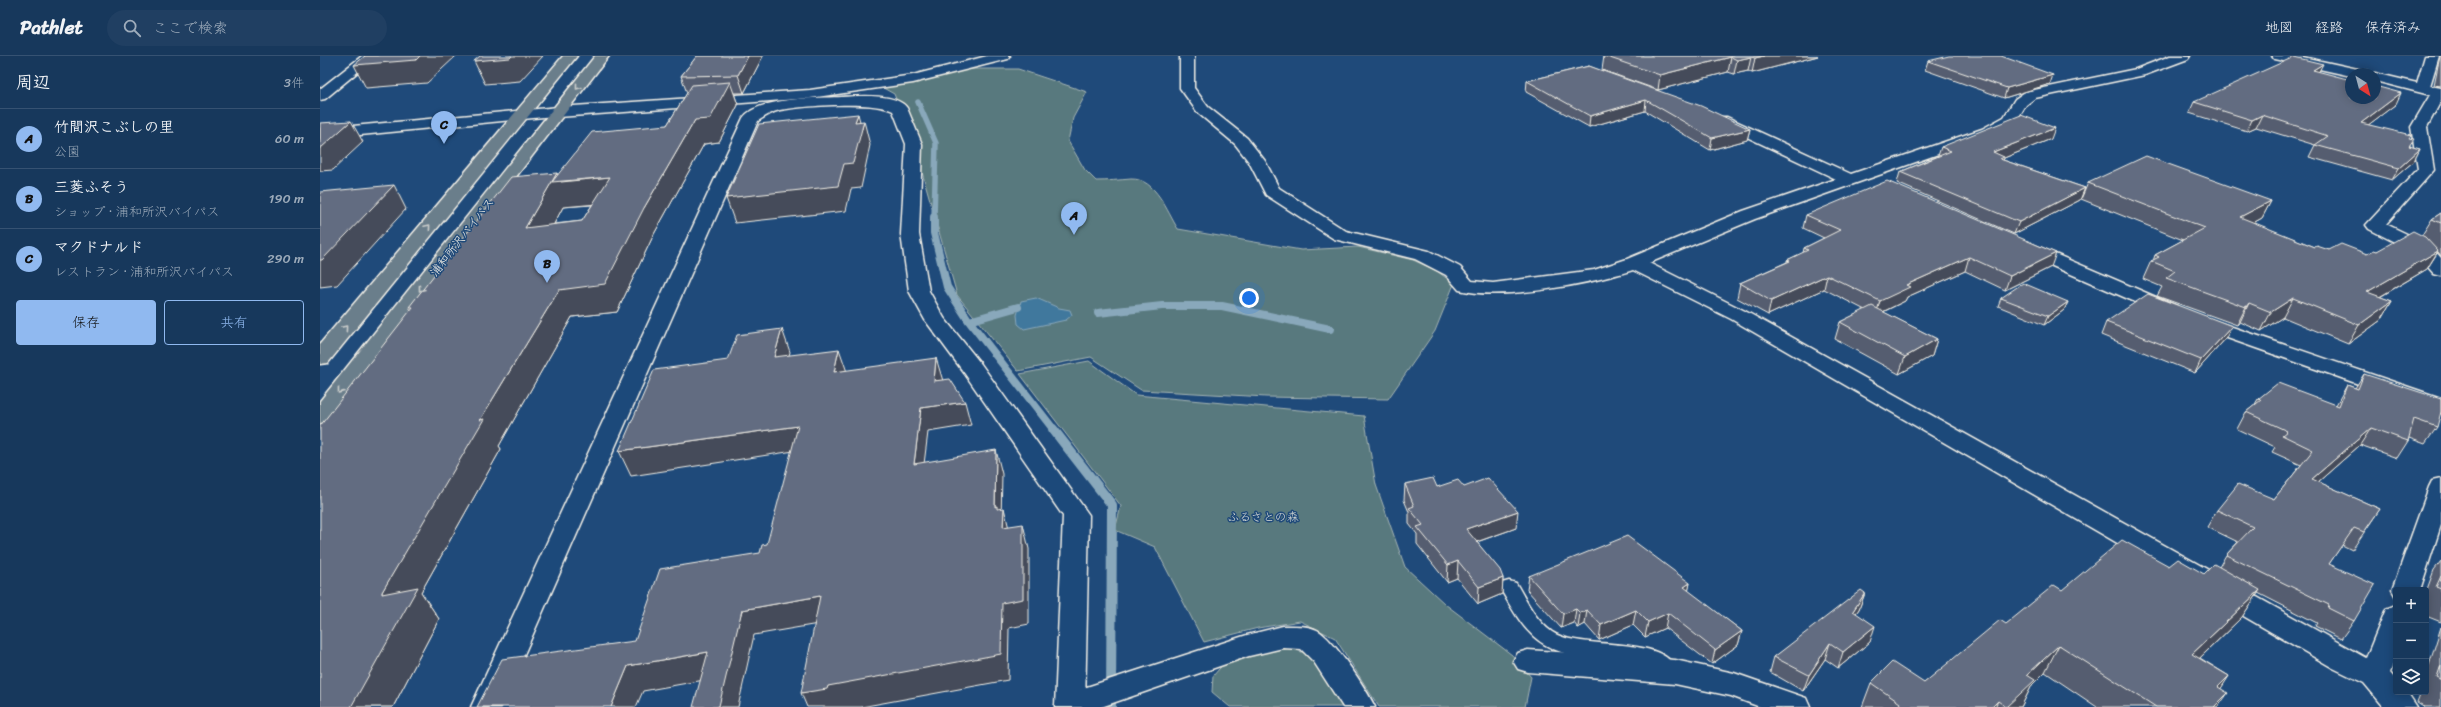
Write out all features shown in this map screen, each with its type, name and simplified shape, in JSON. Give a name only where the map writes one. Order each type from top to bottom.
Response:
[{"type":"highway","points":[[320,358],[570,56]]},
{"type":"highway","name":"浦和所沢バイパス","points":[[320,416],[602,56]]},
{"type":"street","points":[[320,96],[370,56]]},
{"type":"street","points":[[320,134],[559,112],[818,93],[913,79],[1003,56]]},
{"type":"street","points":[[1187,56],[1187,88],[1203,110],[1241,141],[1257,161],[1272,191],[1340,235],[1422,255],[1453,271],[1466,286],[1493,289],[1597,275],[1634,264],[1749,215],[1987,132],[2010,120],[2020,102],[2030,95],[2140,72],[2183,56]]},
{"type":"street","points":[[2279,56],[2345,70]]},
{"type":"street","points":[[2422,88],[2432,56]]},
{"type":"street","points":[[2381,78],[2440,93],[2419,127],[2426,170],[2375,225],[2423,249],[2441,270]]},
{"type":"street","points":[[486,707],[723,184],[751,118],[764,110],[778,106],[879,99],[889,101],[900,108],[914,144],[910,234],[922,296],[935,320],[973,369],[1076,515],[1077,704],[1247,646],[1283,637],[1308,638],[1324,654],[1360,707]]},
{"type":"street","points":[[1705,113],[1855,178],[1885,187]]},
{"type":"street","points":[[2009,240],[2176,312],[2441,406]]},
{"type":"street","points":[[1634,264],[1738,315],[2343,660],[2374,675],[2402,707]]},
{"type":"street","points":[[2408,587],[2433,539],[2441,487]]},
{"type":"street","points":[[2374,675],[2393,623]]},
{"type":"street","points":[[1528,661],[1674,672],[1734,685],[1795,707]]},
{"type":"lane","points":[[1509,588],[1533,627],[1550,642],[1574,648],[1611,650],[1644,656],[1674,672]]},
{"type":"green space","points":[[957,69],[1018,69],[1087,92],[1073,118],[1068,141],[1085,170],[1096,181],[1131,179],[1140,180],[1147,184],[1160,197],[1178,229],[1301,250],[1358,247],[1413,260],[1437,271],[1454,284],[1435,331],[1388,399],[1266,397],[1141,390],[1091,357],[1018,371],[957,295],[914,144],[894,94],[878,85]]},
{"type":"green space","name":"ふるさとの森","points":[[1089,361],[1136,395],[1364,416],[1376,485],[1405,567],[1445,604],[1512,655],[1531,677],[1525,707],[1379,707],[1335,638],[1300,621],[1258,628],[1204,642],[1155,547],[1115,530],[1121,506],[1020,374]]},
{"type":"green space","points":[[1286,646],[1312,656],[1344,707],[1230,707],[1212,692],[1213,676],[1226,661]]},
{"type":"water","points":[[1036,298],[1059,308],[1070,310],[1072,315],[1066,320],[1024,329],[1018,324],[1017,315],[1021,301]]},
{"type":"building","points":[[365,56],[420,56],[416,60],[354,65]]},
{"type":"building","points":[[480,56],[512,56],[510,58],[474,61]]},
{"type":"building","points":[[697,56],[748,56],[738,75],[681,76]]},
{"type":"building","points":[[1604,56],[1764,56],[1737,60],[1731,57],[1660,75]]},
{"type":"building","points":[[1949,56],[2001,56],[2053,75],[2007,88],[1928,61]]},
{"type":"building","points":[[2294,57],[2323,64],[2313,70],[2345,78],[2345,104],[2381,104],[2381,88],[2401,93],[2361,123],[2411,135],[2409,138],[2414,139],[2409,146],[2420,149],[2399,168],[2315,145],[2328,136],[2262,115],[2252,120],[2194,102]]},
{"type":"building","points":[[1589,66],[1701,106],[1750,129],[1712,138],[1646,100],[1590,116],[1527,81]]},
{"type":"building","points":[[730,82],[710,119],[695,120],[644,208],[605,284],[559,290],[480,420],[484,419],[382,592],[382,594],[418,587],[351,707],[320,707],[320,426],[413,307],[409,307],[511,177],[557,173],[525,228],[582,221],[610,177],[552,182],[592,132],[667,125],[692,85]]},
{"type":"building","points":[[858,114],[855,122],[864,121],[853,163],[844,164],[838,186],[726,198],[759,124]]},
{"type":"building","points":[[2021,115],[2055,128],[1993,152],[2004,157],[2000,159],[2085,188],[2019,222],[1900,172],[1951,151],[1941,147]]},
{"type":"building","points":[[351,121],[321,148],[320,148],[320,123]]},
{"type":"building","points":[[2146,156],[2271,201],[2240,217],[2315,247],[2317,246],[2329,250],[2341,244],[2367,254],[2374,250],[2377,251],[2413,231],[2425,237],[2438,251],[2367,292],[2392,301],[2359,325],[2293,298],[2271,312],[2249,303],[2246,307],[2166,278],[2175,271],[2151,261],[2159,257],[2155,255],[2205,228],[2088,183]]},
{"type":"building","points":[[1887,181],[2056,253],[2010,276],[1969,257],[1906,285],[1910,287],[1880,301],[1827,275],[1771,301],[1740,283],[1790,261],[1787,260],[1808,250],[1804,248],[1840,230],[1806,215]]},
{"type":"building","points":[[394,185],[322,260],[320,260],[320,192]]},
{"type":"building","points":[[2441,213],[2441,223],[2432,219]]},
{"type":"building","points":[[2023,283],[2068,302],[2048,316],[2001,298]]},
{"type":"building","points":[[2148,294],[2232,326],[2201,360],[2106,322]]},
{"type":"building","points":[[1872,306],[1937,339],[1905,357],[1840,322]]},
{"type":"building","points":[[782,329],[774,357],[839,349],[834,372],[936,358],[934,381],[950,379],[965,402],[921,408],[914,464],[996,450],[995,507],[997,506],[997,509],[1004,508],[1003,527],[1023,524],[1023,599],[1002,603],[1001,654],[828,686],[827,689],[801,693],[820,596],[742,610],[719,706],[716,707],[693,707],[708,652],[628,666],[611,707],[477,707],[502,659],[635,641],[660,569],[760,553],[762,545],[767,544],[798,426],[619,451],[654,370],[728,360],[737,335]]},
{"type":"building","points":[[2364,374],[2441,399],[2441,412],[2437,427],[2414,419],[2408,441],[2371,428],[2312,479],[2380,509],[2364,532],[2354,528],[2329,564],[2375,585],[2354,621],[2328,608],[2329,605],[2226,555],[2253,527],[2217,510],[2238,484],[2274,499],[2313,450],[2282,435],[2287,431],[2246,412],[2261,400],[2258,399],[2278,383],[2339,406],[2347,385],[2358,389]]},
{"type":"building","points":[[1433,478],[1437,487],[1458,480],[1464,487],[1488,478],[1518,511],[1466,529],[1500,570],[1503,578],[1479,587],[1458,561],[1448,565],[1417,527],[1423,525],[1409,508],[1414,506],[1405,484]]},
{"type":"building","points":[[1627,536],[1690,583],[1684,587],[1742,631],[1715,650],[1668,613],[1648,622],[1636,610],[1601,625],[1587,610],[1580,613],[1576,609],[1563,614],[1529,576]]},
{"type":"building","points":[[2122,540],[2169,566],[2178,559],[2204,574],[2214,564],[2260,590],[2192,654],[2229,676],[2218,687],[2228,693],[2214,707],[2156,707],[2059,645],[2027,675],[2035,680],[2006,707],[1998,701],[1992,707],[1898,707],[1900,703],[1871,683],[1892,662],[1924,683],[2000,620],[2006,624],[2054,585],[2062,590]]},
{"type":"building","points":[[2441,576],[2441,589],[2436,587]]},
{"type":"building","points":[[1861,590],[1865,593],[1853,611],[1875,626],[1843,652],[1830,643],[1809,675],[1774,657]]},
{"type":"building","points":[[2441,665],[2441,679],[2437,677]]},
{"type":"waterway","points":[[918,102],[936,143],[934,218]]},
{"type":"waterway","points":[[934,218],[934,233],[947,287],[969,321]]},
{"type":"waterway","points":[[1098,313],[1162,306],[1222,306],[1330,329]]},
{"type":"waterway","points":[[969,321],[1018,307]]},
{"type":"waterway","points":[[969,321],[1054,430]]},
{"type":"waterway","points":[[1053,429],[1112,505],[1111,707]]},
{"type":"place","name":"マクドナルド","points":[[444,144]]},
{"type":"place","name":"竹間沢こぶしの里","points":[[1074,235]]},
{"type":"place","name":"三菱ふそう","points":[[547,283]]}]
